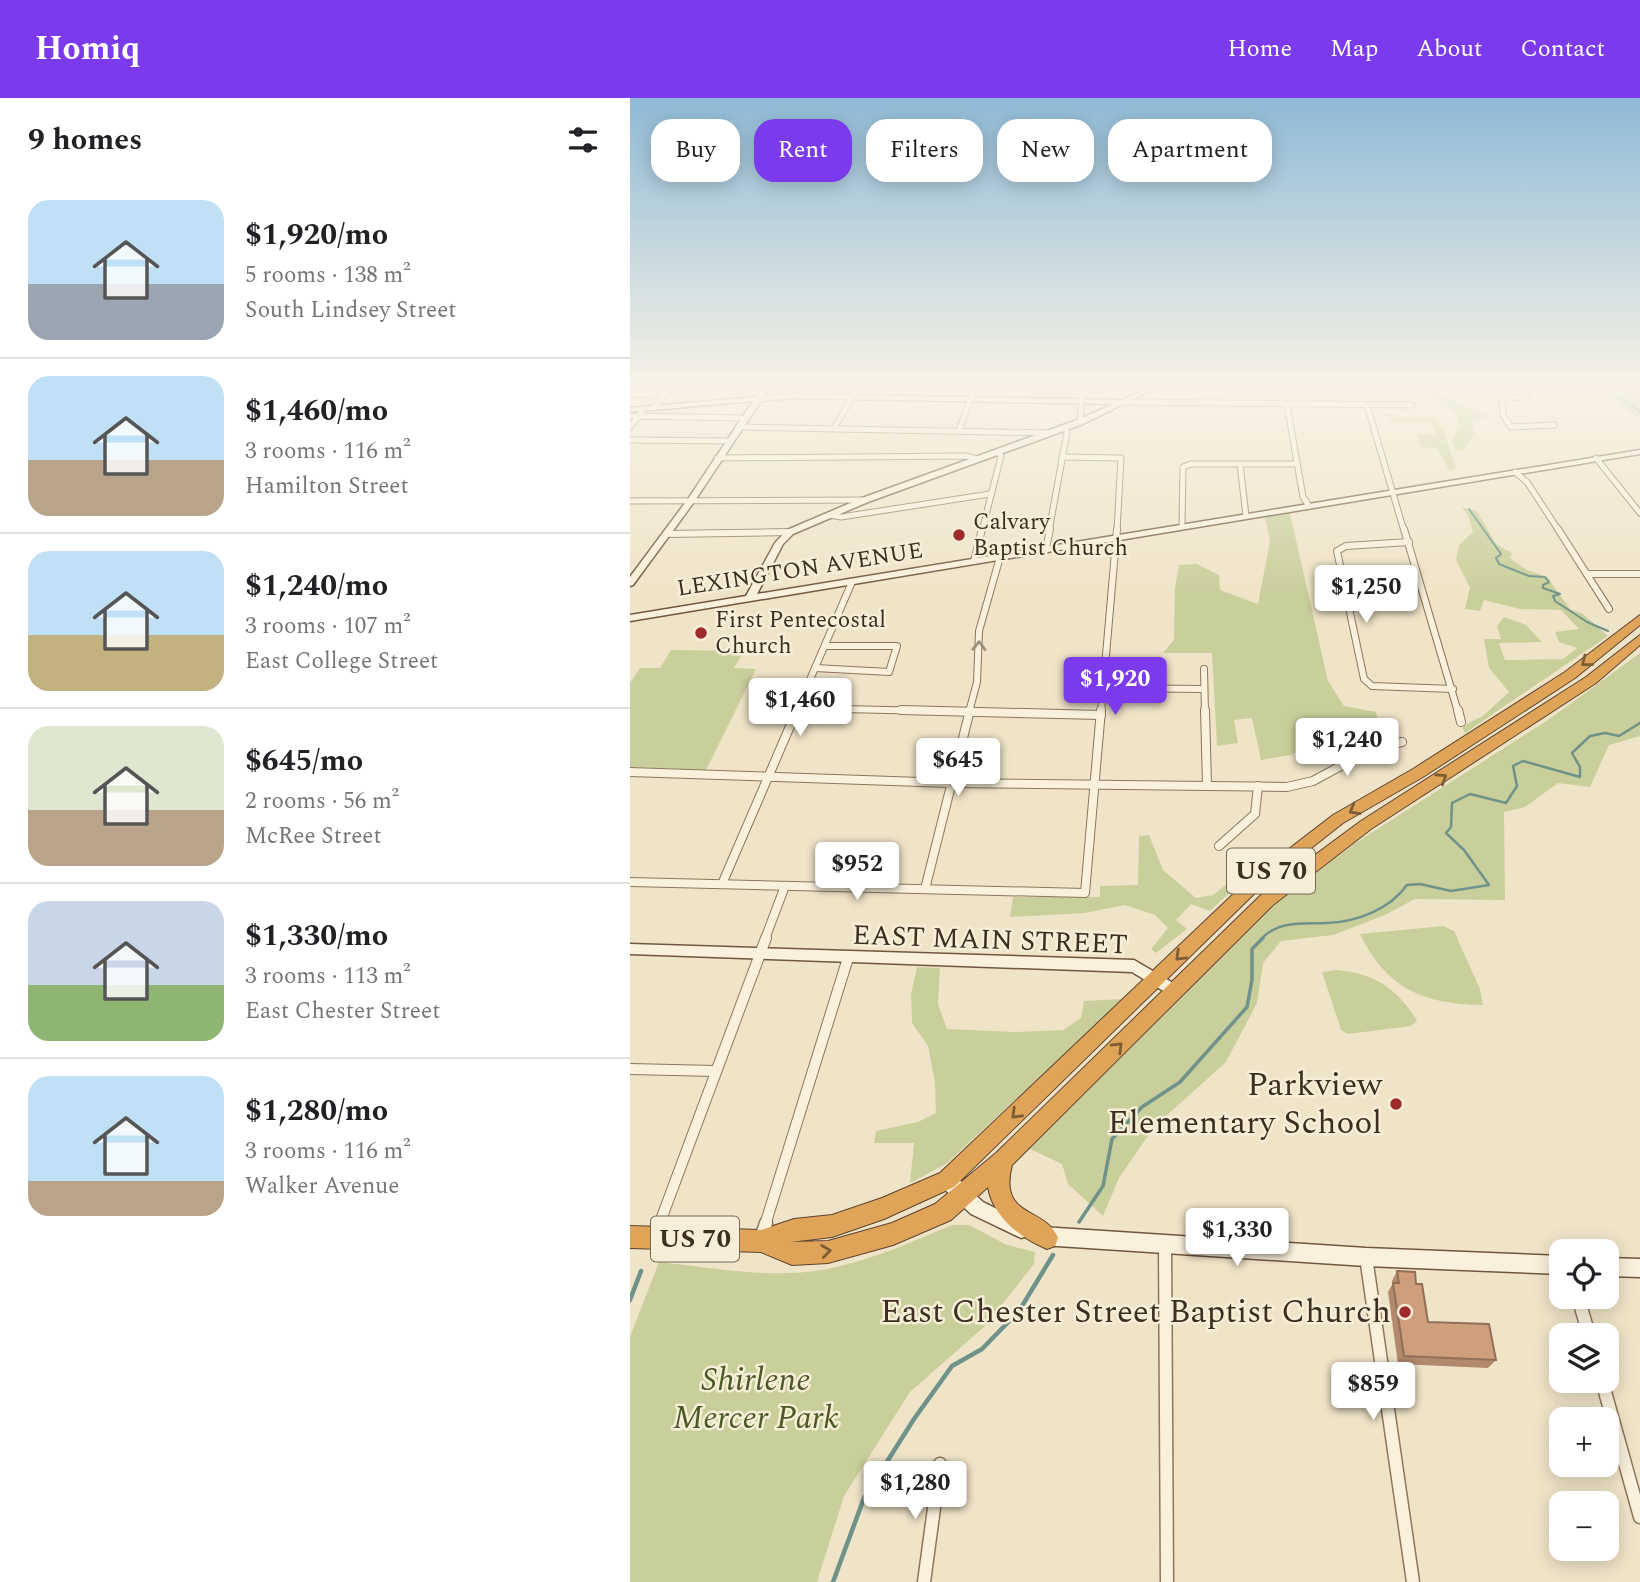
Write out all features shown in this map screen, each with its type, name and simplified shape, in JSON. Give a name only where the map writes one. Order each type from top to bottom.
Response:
[{"type":"highway","name":"US 70","points":[[630,1237],[761,1241],[794,1230],[832,1226],[884,1208],[947,1180],[1252,886],[1338,820],[1418,773],[1570,675],[1640,619]]},
{"type":"highway","name":"US 70","points":[[761,1241],[793,1254],[828,1252],[893,1234],[943,1212],[1003,1160],[1267,900],[1355,833],[1591,680],[1640,639]]},
{"type":"highway","points":[[1003,1160],[997,1190],[1002,1205],[1046,1238]]},
{"type":"main road","points":[[947,1180],[963,1197],[989,1214],[1023,1231],[1046,1238],[1366,1257],[1549,1265]]},
{"type":"main road","points":[[1619,1267],[1640,1268]]},
{"type":"street","points":[[630,583],[691,500],[719,455]]},
{"type":"street","points":[[750,598],[779,543],[790,532],[829,514],[987,455]]},
{"type":"street","points":[[974,561],[1000,455]]},
{"type":"street","points":[[1296,455],[1303,497],[1310,506]]},
{"type":"street","points":[[1383,455],[1461,722]]},
{"type":"street","name":"LEXINGTON AVENUE","points":[[630,618],[1621,455]]},
{"type":"street","points":[[630,882],[1085,893],[1117,538],[1121,458],[1062,457],[1046,549]]},
{"type":"street","points":[[717,458],[978,458]]},
{"type":"street","points":[[1597,458],[1640,513]]},
{"type":"street","points":[[1182,526],[1183,467],[1191,464],[1297,464]]},
{"type":"street","points":[[1240,464],[1246,516]]},
{"type":"street","points":[[1515,472],[1528,482],[1609,610]]},
{"type":"street","points":[[829,514],[841,517],[990,494]]},
{"type":"street","points":[[630,501],[865,500]]},
{"type":"street","points":[[666,534],[790,532]]},
{"type":"street","points":[[1409,542],[1346,546],[1337,551],[1364,679],[1372,686],[1452,689]]},
{"type":"street","points":[[925,889],[967,712],[977,682],[979,631],[1000,557]]},
{"type":"street","points":[[1587,574],[1640,574]]},
{"type":"street","points":[[722,884],[852,582]]},
{"type":"street","points":[[815,668],[890,672],[897,646],[825,646]]},
{"type":"street","points":[[1204,669],[1207,785]]},
{"type":"street","points":[[1103,688],[1203,689]]},
{"type":"street","points":[[797,708],[1101,715]]},
{"type":"street","points":[[630,772],[950,783],[1287,787],[1313,781],[1374,748],[1402,742]]},
{"type":"street","points":[[1219,846],[1255,814],[1258,786]]},
{"type":"street","points":[[654,1238],[785,886]]},
{"type":"street","name":"EAST MAIN STREET","points":[[630,950],[1134,966],[1175,991]]},
{"type":"street","points":[[761,1241],[848,958]]},
{"type":"street","points":[[630,1069],[716,1071]]},
{"type":"street","points":[[1165,1244],[1167,1582]]},
{"type":"street","points":[[1366,1257],[1413,1582]]},
{"type":"street","points":[[1605,1393],[1640,1517]]},
{"type":"street","points":[[924,1582],[940,1464]]},
{"type":"green space","points":[[1441,455],[1452,455],[1456,469],[1450,471]]},
{"type":"green space","points":[[1462,507],[1477,511],[1496,544],[1512,553],[1510,558],[1527,570],[1547,577],[1570,609],[1583,614],[1608,636],[1465,733],[1462,726],[1483,716],[1509,692],[1489,668],[1484,639],[1501,639],[1497,626],[1504,617],[1526,625],[1542,642],[1499,643],[1505,660],[1563,659],[1577,648],[1559,642],[1555,632],[1579,629],[1561,610],[1520,609],[1484,600],[1480,611],[1465,609],[1470,588],[1456,560],[1459,545],[1473,532],[1469,517]]},
{"type":"green space","points":[[1290,513],[1328,681],[1344,706],[1376,712],[1378,722],[1348,722],[1345,729],[1351,744],[1307,745],[1291,755],[1261,760],[1252,718],[1234,720],[1238,743],[1217,746],[1212,653],[1163,653],[1174,640],[1175,588],[1179,565],[1197,564],[1219,575],[1220,590],[1258,604],[1270,541],[1265,517]]},
{"type":"green space","points":[[671,650],[744,651],[734,668],[756,669],[706,770],[630,767],[630,683],[640,668],[660,668]]},
{"type":"green space","points":[[1640,653],[1640,736],[1609,745],[1590,787],[1558,783],[1525,807],[1504,812],[1505,900],[1415,899],[1385,915],[1333,935],[1281,941],[1263,963],[1257,1003],[1226,1062],[1154,1127],[1119,1178],[1103,1216],[1068,1184],[1062,1164],[1030,1149],[1276,904],[1354,844],[1548,720]]},
{"type":"green space","points":[[1149,835],[1163,870],[1196,898],[1213,895],[1232,880],[1239,884],[1210,911],[1191,904],[1176,920],[1187,929],[1156,953],[1151,949],[1168,928],[1155,915],[1125,905],[1085,913],[1010,917],[1013,897],[1100,897],[1100,886],[1138,885],[1139,836]]},
{"type":"green space","points":[[1443,926],[1454,931],[1480,989],[1483,1005],[1442,1001],[1409,990],[1382,968],[1360,934]]},
{"type":"green space","points":[[917,967],[940,968],[938,1004],[947,1029],[1015,1032],[1063,1030],[1081,1018],[1084,1001],[1123,999],[946,1164],[910,1183],[914,1143],[874,1143],[876,1131],[918,1122],[936,1113],[935,1082],[928,1046],[912,1023],[911,994]]},
{"type":"green space","points":[[1337,970],[1362,975],[1384,985],[1402,1000],[1417,1021],[1411,1026],[1348,1034],[1341,1030],[1322,972]]},
{"type":"green space","name":"Shirlene Mercer Park","points":[[952,1225],[969,1225],[1007,1245],[1035,1252],[1034,1264],[984,1327],[910,1392],[844,1496],[817,1582],[630,1582],[630,1337],[659,1262],[748,1272],[814,1271],[866,1259]]},
{"type":"building","name":"East Chester Street Baptist Church","points":[[1397,1271],[1415,1272],[1416,1284],[1422,1284],[1428,1322],[1489,1324],[1496,1360],[1404,1356],[1393,1283],[1399,1283]]},
{"type":"waterway","points":[[1469,509],[1501,554],[1496,558],[1499,564],[1529,576],[1545,577],[1549,582],[1543,585],[1543,588],[1560,594],[1553,596],[1555,601],[1587,622],[1608,631]]},
{"type":"waterway","points":[[1261,939],[1283,926],[1338,922],[1372,913],[1392,901],[1407,885],[1420,884],[1451,891],[1489,885],[1464,850],[1446,833],[1451,827],[1452,803],[1470,794],[1506,803],[1517,786],[1513,766],[1523,761],[1580,777],[1580,767],[1572,753],[1590,736],[1605,733],[1619,736],[1640,723]]},
{"type":"waterway","points":[[1079,1222],[1103,1186],[1112,1139],[1142,1107],[1180,1082],[1247,1007],[1252,980],[1252,949],[1263,938]]},
{"type":"waterway","points":[[833,1582],[864,1498],[914,1419],[952,1366],[982,1349],[1019,1311],[1053,1255]]},
{"type":"waterway","points":[[630,1300],[641,1271]]},
{"type":"place","name":"Calvary Baptist Church","points":[[959,535]]},
{"type":"place","name":"First Pentecostal Church","points":[[701,633]]},
{"type":"place","name":"Parkview Elementary School","points":[[1396,1104]]},
{"type":"place","name":"East Chester Street Baptist Church","points":[[1405,1312]]}]
